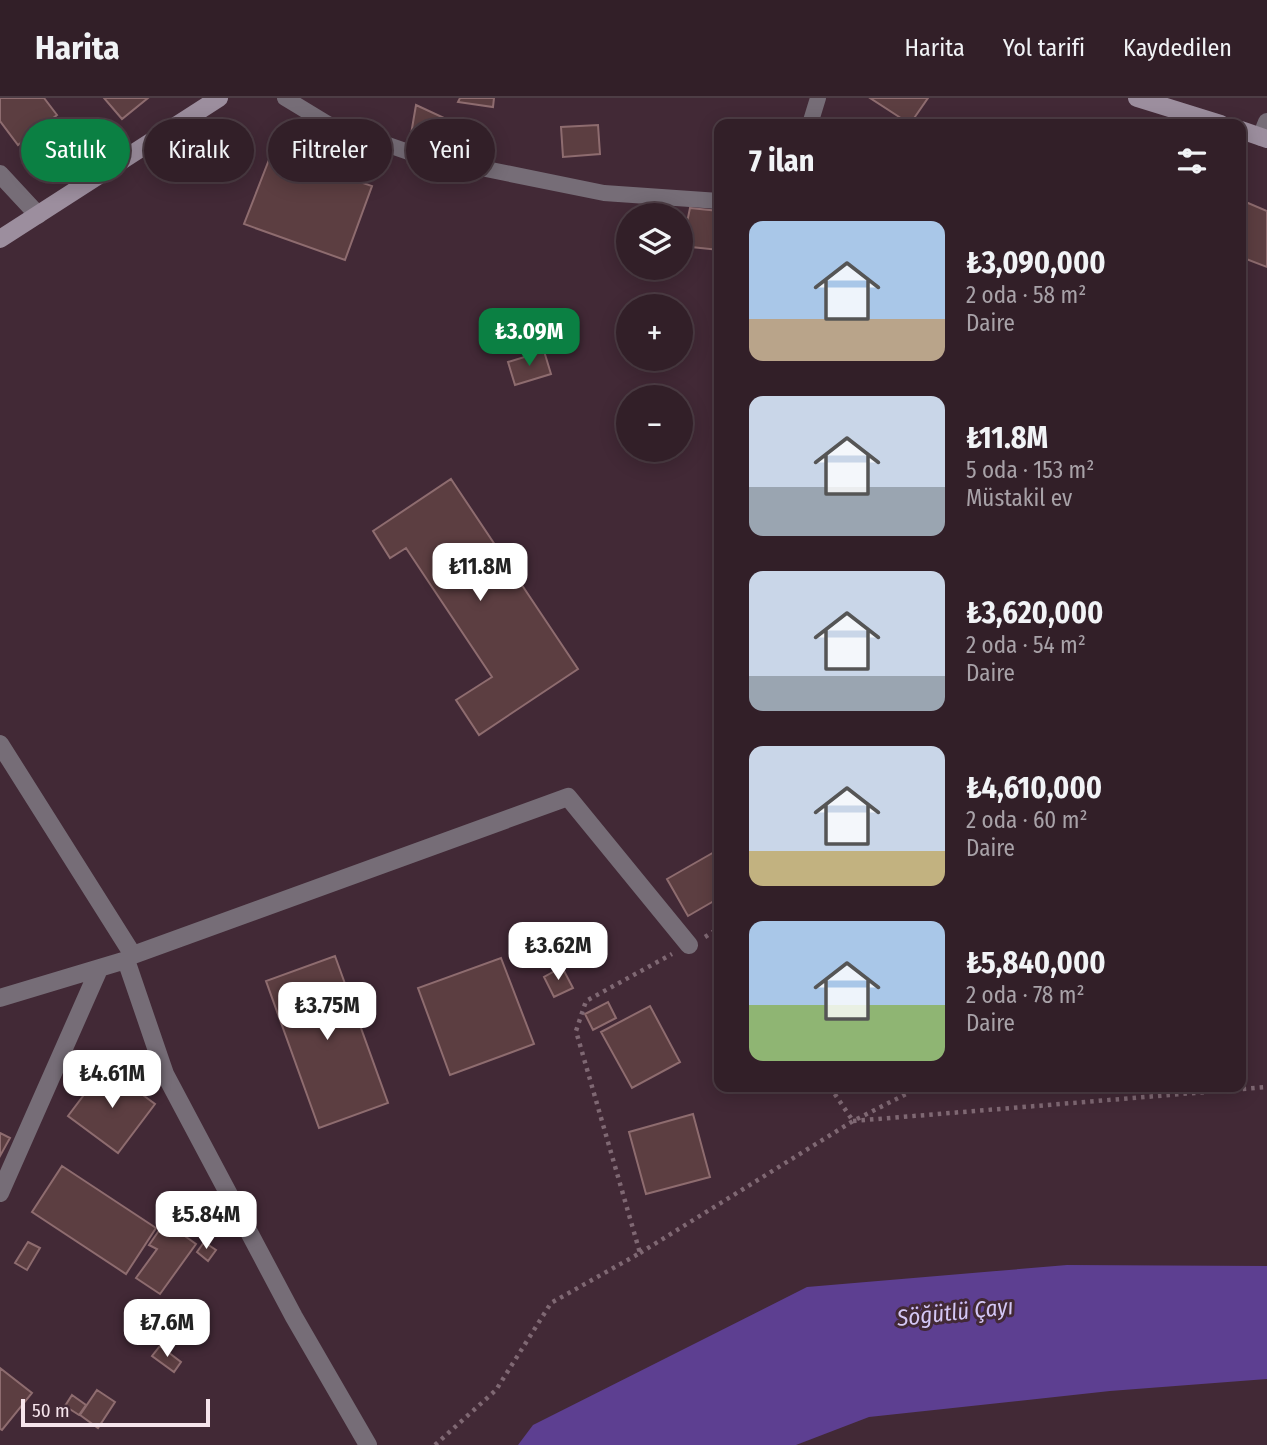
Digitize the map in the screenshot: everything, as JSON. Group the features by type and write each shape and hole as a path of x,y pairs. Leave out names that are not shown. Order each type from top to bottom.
{"street":[{"path":"0,239 219,98"},
{"path":"1137,98 1205,119"},
{"path":"1246,130 1265,132"},
{"path":"0,174 38,215"},
{"path":"0,744 130,958 165,1074 294,1317 368,1445"},
{"path":"0,998 99,969 568,797 689,945"},
{"path":"0,1193 99,969"}],"lane":[{"path":"285,98 328,124 417,155 604,193 714,201"},
{"path":"812,119 818,98"}],"path":[{"path":"640,1253 576,1031 586,1001 714,932"},
{"path":"1246,1089 1267,1087"},
{"path":"833,1092 853,1121"},
{"path":"435,1445 495,1390 551,1303 640,1253 853,1121 910,1092"},
{"path":"853,1121 1206,1092"}],"water":[{"name":"Söğütlü Çayı","path":"1067,1265 1267,1266 1267,1379 1110,1391 869,1417 796,1445 518,1445 533,1425 807,1287"}],"building":[{"path":"0,98 44,98 57,115 52,119 21,119 21,143 18,145 0,121"},
{"path":"104,98 148,98 122,119"},
{"path":"460,98 494,98 493,107 458,102"},
{"path":"870,98 928,98 913,119 902,119"},
{"path":"416,105 446,119 414,119"},
{"path":"598,125 600,154 563,157 561,127"},
{"path":"268,162 268,182 360,182 372,186 345,260 244,224"},
{"path":"1246,202 1267,211 1267,267 1246,259"},
{"path":"693,208 714,210 714,249 693,247"},
{"path":"544,351 551,374 515,385 508,362"},
{"path":"451,479 578,669 479,735 456,700 492,677 406,548 390,558 373,531"},
{"path":"714,852 714,901 688,916 667,879"},
{"path":"335,956 388,1103 319,1128 266,981"},
{"path":"501,958 534,1044 450,1075 418,988"},
{"path":"562,967 573,988 554,997 544,977"},
{"path":"608,1002 616,1018 593,1030 585,1014"},
{"path":"650,1006 680,1062 632,1088 601,1032"},
{"path":"105,1067 155,1104 118,1153 68,1116"},
{"path":"693,1114 710,1177 646,1194 629,1132"},
{"path":"0,1133 10,1138 0,1156"},
{"path":"62,1166 156,1228 126,1274 32,1212"},
{"path":"165,1222 196,1244 160,1294 136,1278 157,1249 149,1245"},
{"path":"28,1242 40,1248 27,1270 15,1263"},
{"path":"204,1242 216,1250 208,1261 197,1252"},
{"path":"160,1346 181,1362 174,1372 152,1356"},
{"path":"0,1368 32,1393 2,1430 0,1429"},
{"path":"97,1390 115,1402 98,1428 80,1415"},
{"path":"72,1395 86,1405 79,1415 65,1406"}]}
